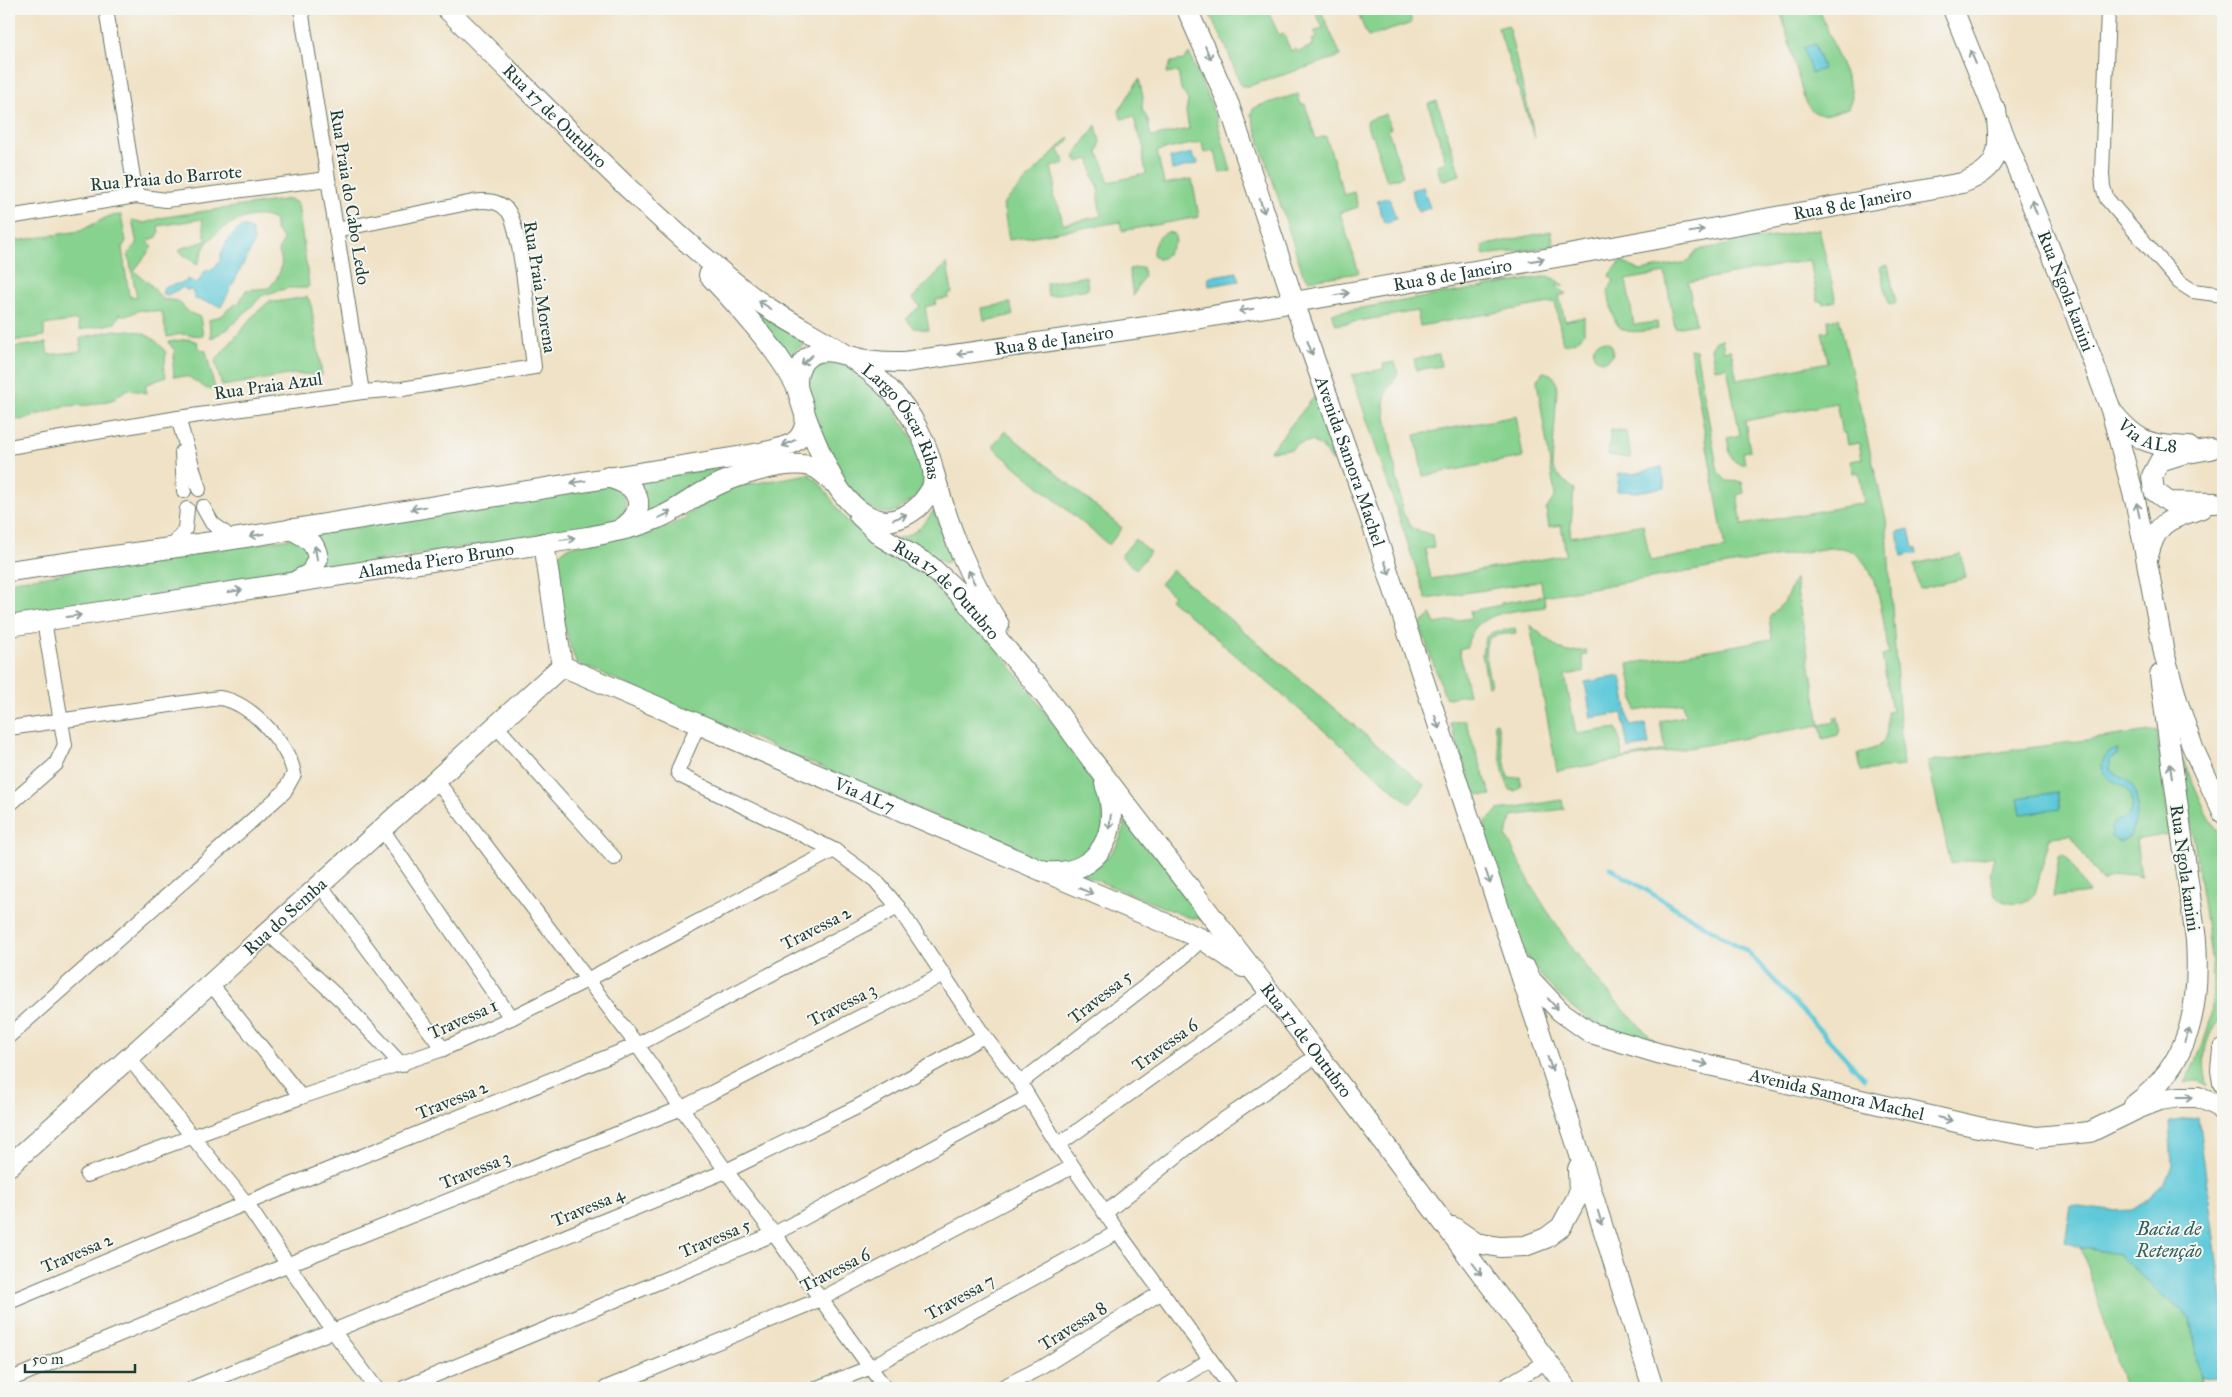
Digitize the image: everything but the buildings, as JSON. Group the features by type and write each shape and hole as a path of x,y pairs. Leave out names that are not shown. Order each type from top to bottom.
{"street":[{"path":"106,9 136,196"},
{"name":"Rua Praia do Cabo Ledo","path":"302,9 327,179 362,392"},
{"name":"Rua 17 de Outubro","path":"447,9 664,222 757,300 852,357"},
{"name":"Avenida Samora Machel","path":"1187,9 1229,105 1294,302 1365,502 1576,1142 1653,1388"},
{"name":"Rua Ngola kanini","path":"1953,9 1996,110 2111,410 2148,558 2156,645 2172,775 2196,940 2198,972 2195,1004 2188,1032 2178,1058 2164,1078 2143,1098 2110,1122"},
{"path":"2108,9 2102,174 2106,200 2179,282 2193,291 2223,295"},
{"name":"Rua 8 de Janeiro","path":"852,357 871,361 905,362 1160,325 1962,183 1976,178 1992,165 1998,143 1996,110"},
{"name":"Rua Praia do Barrote","path":"9,217 136,196 166,200 327,179"},
{"name":"Rua Praia Morena","path":"336,230 473,202 487,200 498,203 508,210 517,235 534,367"},
{"name":"Rua 17 de Outubro","path":"664,222 780,358 802,402"},
{"name":"Largo Óscar Ribas","path":"829,350 852,357 900,401 917,428 930,457 933,471 933,486 926,498 916,509 903,517 889,521 876,520 861,512 842,494 823,459 797,384 801,365 808,356 829,350"},
{"name":"Rua Praia Azul","path":"9,446 178,418 362,392 402,389 534,367"},
{"path":"10,572 233,539 712,461 781,447 796,440 803,430 805,418 802,402"},
{"name":"Via AL8","path":"2111,410 2129,432 2147,442 2164,446 2217,449"},
{"path":"178,418 181,434 199,489"},
{"path":"181,434 184,491"},
{"path":"2217,449 2182,454 2160,462 2152,476 2154,491 2169,502 2219,501"},
{"name":"Rua 17 de Outubro","path":"930,457 942,503 966,566 998,624 1043,693 1567,1388"},
{"name":"Alameda Piero Bruno","path":"9,626 619,530 671,513 722,482 785,466 808,465 816,468 823,472 842,494"},
{"path":"608,477 625,483 632,489 636,498 638,509 636,517 619,530"},
{"name":"Rua 17 de Outubro","path":"842,494 856,512 882,537 930,566 954,588 1043,693"},
{"path":"2148,558 2152,538 2164,523 2219,501"},
{"path":"203,507 212,523 233,539"},
{"path":"172,548 185,529 187,510"},
{"path":"291,529 309,538 314,544 318,558 311,573 298,580"},
{"path":"544,543 562,666"},
{"name":"Rua Ngola kanini","path":"2151,582 2164,653 2177,700 2193,748 2223,813"},
{"path":"9,618 36,622 62,721 65,745 62,756 56,764 9,805"},
{"name":"Via AL7","path":"562,666 698,726 1202,939 1239,964 1270,993"},
{"name":"Rua do Semba","path":"9,1166 562,666"},
{"path":"9,728 228,698 247,708 268,730 290,756 294,774 284,792 9,1036"},
{"path":"496,726 614,858"},
{"path":"698,726 679,768 678,772 681,776 834,850 875,880 898,907 984,1036 1020,1084 1072,1167 1231,1388"},
{"path":"1041,872 1062,872 1085,865 1097,856 1106,842 1112,824 1110,796 1092,760"},
{"path":"436,780 637,1045 726,1171 885,1388"},
{"path":"382,829 511,1018"},
{"name":"Travessa 1","path":"87,1175 300,1097 442,1050 587,980 834,850"},
{"path":"320,885 442,1050"},
{"name":"Travessa 2","path":"9,1302 246,1203 637,1045 898,907"},
{"name":"Avenida Samora Machel","path":"1501,918 1531,980 1560,1011 1592,1033 1661,1054 1978,1127 2037,1137 2090,1132 2160,1100 2179,1096 2198,1097 2216,1105 2223,1112"},
{"path":"268,932 341,1000 402,1064"},
{"name":"Travessa 5","path":"1020,1084 1182,958 1202,939"},
{"name":"Travessa 3","path":"9,1380 289,1264 682,1108 944,974"},
{"path":"211,984 300,1097"},
{"name":"Travessa 6","path":"1058,1145 1270,993"},
{"name":"Travessa 4","path":"193,1388 726,1171 855,1108 984,1036"},
{"path":"2223,1049 2221,1070 2223,1083"},
{"path":"1105,1213 1213,1127 1318,1056"},
{"path":"129,1058 246,1203 333,1331 376,1388"},
{"name":"Travessa 5","path":"404,1388 774,1234 1028,1097"},
{"path":"1437,1216 1476,1243 1500,1247 1525,1246 1546,1238 1561,1227 1579,1194 1576,1142"},
{"name":"Travessa 6","path":"606,1388 821,1299 1072,1167"},
{"name":"Travessa 7","path":"817,1388 869,1368 1118,1232"},
{"name":"Travessa 8","path":"1001,1388 1042,1367 1162,1292"},
{"path":"1163,1388 1210,1360"},
{"path":"1502,1388 1546,1361"}],"green space":[{"path":"1207,9 1267,9 1279,35 1283,33 1291,51 1296,49 1298,52 1314,45 1312,40 1317,37 1314,32 1323,28 1314,9 1321,11 1341,56 1249,86 1241,86 1225,44"},
{"path":"1356,9 1372,9 1373,12 1378,10 1380,15 1394,9 1408,9 1412,23 1368,37"},
{"path":"1780,9 1819,9 1851,89 1852,97 1848,108 1824,115 1815,112 1805,102"},
{"path":"1508,25 1535,138 1498,28"},
{"path":"1189,53 1216,117 1231,171 1220,173 1215,151 1204,153 1202,142 1157,151 1164,184 1192,179 1199,217 1122,231 1120,222 1009,240 1003,204 1069,137 1070,139 1059,150 1065,163 1051,167 1055,184 1053,196 1059,207 1063,224 1101,216 1098,199 1099,187 1093,177 1090,159 1077,162 1075,155 1096,125 1100,142 1098,154 1104,165 1108,182 1146,174 1143,157 1144,145 1138,134 1134,117 1121,119 1119,111 1139,79 1143,97 1142,109 1148,120 1151,137 1189,129 1186,112 1188,100 1181,89 1178,72 1166,74 1171,62 1184,60"},
{"path":"1298,94 1301,105 1305,104 1316,139 1326,136 1344,195 1354,192 1358,207 1340,213 1359,273 1309,280 1303,274 1251,114 1253,109 1258,106"},
{"path":"1437,101 1460,175 1441,181 1437,165 1446,162 1428,104"},
{"path":"1386,114 1391,129 1388,130 1403,176 1387,181 1373,135 1370,135 1366,121"},
{"path":"290,199 298,204 309,286 307,288 288,288 263,295 228,329 211,338 209,320 223,315 236,304 238,305 246,290 269,288 276,279 281,266 278,250 283,238 275,229 275,221 267,217 257,216 246,218 224,227 208,242 197,265 179,251 182,248 206,241 202,219 158,226 159,232 157,237 148,241 152,247 134,271 151,285 162,299 178,301 190,313 200,317 203,336 181,334 167,337 162,312 140,310 126,316 120,314 115,323 80,330 77,320 44,325 44,336 13,341 11,325 9,323 9,242 80,231 109,216 121,215 126,241 122,248 129,296 137,297 128,253 137,244 132,220 144,223 165,217"},
{"path":"1819,229 1836,301 1823,304 1822,301 1818,302 1810,260 1688,282 1696,324 1675,328 1665,273 1626,280 1634,325 1657,322 1658,329 1626,331 1620,328 1616,322 1608,291 1614,280 1609,276 1621,261 1640,271 1687,262 1697,250"},
{"path":"1551,231 1554,246 1484,255 1482,246"},
{"path":"1168,232 1174,234 1176,241 1163,258 1157,259 1153,254 1155,243"},
{"path":"947,263 952,293 948,294 949,298 936,300 936,304 925,307 929,330 914,328 906,319 920,306 912,298"},
{"path":"1888,265 1896,303 1889,305 1880,267"},
{"path":"1143,267 1144,276 1133,296 1129,269"},
{"path":"1086,276 1088,289 1048,296 1046,283"},
{"path":"1549,276 1564,285 1556,286 1566,294 1559,296 1565,321 1584,317 1584,333 1580,338 1572,342 1563,344 1555,302 1420,326 1417,311 1336,325 1332,313"},
{"path":"307,297 311,304 322,375 294,374 222,386 215,361 256,313 271,300 275,302"},
{"path":"747,302 806,344 796,349 790,358"},
{"path":"1010,303 1013,315 984,321 982,308"},
{"path":"1839,318 1886,519 1903,766 1861,771 1858,753 1880,745 1886,736 1887,712 1892,711 1882,656 1889,654 1882,611 1873,579 1857,555 1841,548 1804,552 1544,596 1545,607 1497,615 1486,619 1478,625 1471,635 1467,647 1459,649 1469,694 1445,697 1420,625 1431,615 1435,624 1471,618 1470,611 1501,605 1501,603 1543,596 1541,581 1426,599 1352,375 1384,369 1383,364 1395,362 1398,374 1388,389 1384,405 1403,513 1413,529 1432,535 1434,547 1425,549 1431,579 1566,555 1561,525 1549,527 1546,510 1555,496 1537,381 1543,372 1550,374 1554,378 1557,390 1552,465 1557,475 1574,489 1570,537 1643,524 1650,561 1725,548 1690,349 1696,350 1718,472 1727,481 1742,482 1744,493 1737,495 1742,525 1864,503 1859,472 1853,473 1850,461 1862,459 1859,443 1847,445 1845,433 1842,433 1836,403 1745,421 1750,451 1743,452 1745,464 1740,464 1733,459 1727,438 1740,435 1727,367 1715,369 1711,349 1716,341 1722,339 1724,351 1731,350 1737,380 1828,362 1822,332 1829,331 1828,320"},
{"path":"115,330 135,331 149,336 156,341 166,353 164,370 166,377 145,385 147,393 127,389 114,399 107,401 89,405 65,406 21,420 9,418 9,351 14,347 46,343 48,355 81,351 80,338"},
{"path":"189,339 198,342 199,349 206,351 215,389 207,389 189,377 174,376 175,351 168,342"},
{"path":"1603,341 1610,344 1613,351 1610,358 1603,361 1596,358 1593,351 1596,344"},
{"path":"1439,354 1441,366 1416,370 1414,359"},
{"path":"823,358 845,365 873,386 902,422 913,442 921,461 923,479 918,495 895,511 880,512 862,503 848,489 836,467 808,396 806,382 806,373 809,368"},
{"path":"1318,392 1333,462 1322,447 1312,441 1296,444 1292,449 1270,451"},
{"path":"1516,416 1523,457 1423,476 1415,435"},
{"path":"1611,430 1626,432 1631,458 1608,455"},
{"path":"1005,431 1122,528 1109,545 992,447"},
{"path":"807,454 807,457 724,471 708,477 640,519 633,481"},
{"path":"809,474 822,486 846,520 853,526 916,562 948,592 1014,670 1094,781 1103,798 1103,832 1085,858 1055,867 577,663 565,626 556,580 556,557 568,547 665,528 683,519 698,506 735,487"},
{"path":"608,485 620,491 626,503 625,515 613,523 322,570 316,534"},
{"path":"934,510 950,558 949,562 945,563 895,539 902,538 918,529"},
{"path":"298,537 312,555 300,575 19,618 9,613 9,586 14,581"},
{"path":"1135,539 1150,552 1136,569 1121,556"},
{"path":"1961,554 1966,578 1919,589 1914,564"},
{"path":"1172,570 1425,786 1410,804 1170,599 1173,595 1160,584"},
{"path":"1795,579 1820,725 1557,771 1530,625 1558,648 1568,652 1586,650 1587,655 1582,656 1584,672 1565,675 1576,734 1617,728 1623,758 1665,750 1660,721 1685,716 1683,703 1636,711 1628,664 1772,639 1769,617 1784,602"},
{"path":"1515,628 1516,633 1494,636 1487,643 1486,661 1491,685 1488,686 1482,654 1485,638 1493,632"},
{"path":"1834,717 1838,717 1840,729 1838,735 1823,739 1820,725 1835,722"},
{"path":"1465,720 1491,795 1479,795 1473,789 1450,723"},
{"path":"1497,722 1508,778 1520,777 1521,786 1515,791 1510,790 1504,776 1494,723"},
{"path":"2157,730 2169,834 2136,840 2141,877 2122,875 2102,882 2070,835 2050,837 2035,893 2031,898 2021,903 2005,902 1995,896 1990,873 1994,856 1951,864 1928,762"},
{"path":"2182,758 2206,812 2223,843 2223,1016 2211,1032 2205,1049 2204,1058 2208,1086 2197,1081 2185,1083 2209,1025 2213,982"},
{"path":"1562,800 1564,809 1513,816 1506,835 1553,921 1591,972 1658,1044 1617,1033 1597,1024 1562,998 1533,965 1521,946 1503,906 1483,828 1486,822 1498,810"},
{"path":"1127,814 1205,920 1187,917 1081,874 1113,851 1121,836"},
{"path":"2062,854 2068,859 2089,893 2053,897 2059,856"},
{"path":"2081,1247 2118,1254 2190,1319 2202,1388 2125,1388"}],"water":[{"path":"1815,44 1823,69 1811,73 1803,48"},
{"path":"1192,153 1193,158 1198,161 1197,164 1172,170 1170,158"},
{"path":"1423,187 1430,208 1418,212 1411,190"},
{"path":"1389,197 1396,219 1384,223 1377,201"},
{"path":"240,228 251,229 254,240 252,247 221,307 195,299 192,290 186,290 184,287 167,295 162,293 164,287 186,282 187,279 197,284 205,271 213,269 220,261 225,246 232,235"},
{"path":"1237,272 1239,281 1209,286 1208,277"},
{"path":"1662,467 1665,487 1637,492 1617,491 1619,473 1635,473"},
{"path":"1909,529 1913,548 1916,548 1917,553 1902,556 1897,532"},
{"path":"1621,676 1630,726 1645,724 1649,745 1628,749 1622,713 1591,718 1585,682"},
{"path":"2118,749 2118,755 2110,759 2110,770 2130,784 2137,798 2135,820 2130,836 2121,842 2111,837 2111,827 2116,822 2126,818 2132,808 2132,800 2127,789 2109,778 2102,766 2104,758 2110,752"},
{"path":"2057,792 2060,809 2021,814 2018,798"},
{"name":"Bacia de Retenção","path":"2198,1117 2223,1306 2223,1378 2200,1379 2190,1319 2118,1254 2083,1248 2065,1242 2071,1206 2111,1211 2132,1210 2146,1201 2165,1183 2172,1165 2169,1122"}],"waterway":[{"path":"1610,868 1748,952 1864,1078"}]}
